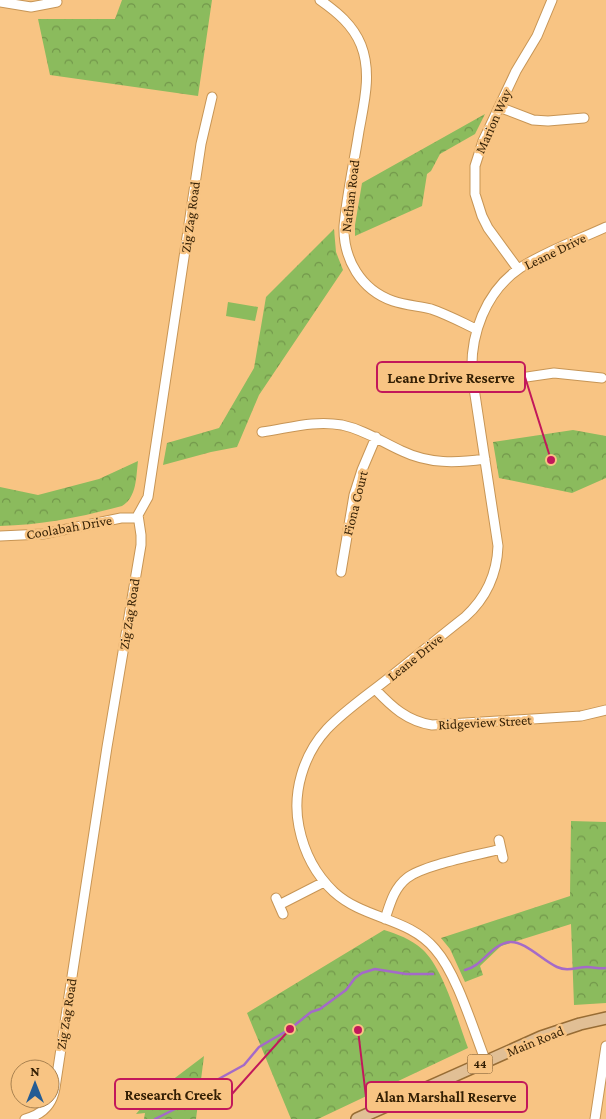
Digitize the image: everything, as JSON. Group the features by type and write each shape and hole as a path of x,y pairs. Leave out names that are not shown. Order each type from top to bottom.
{"main road":[{"name":"Main Road","path":"357,1119 562,1029 606,1019"}],"street":[{"name":"Nathan Road","path":"320,0 339,15 351,28 360,43 366,66 364,101 344,226 345,244 352,265 367,285 385,297 438,312 476,329"},
{"name":"Marion Way","path":"518,269 485,223 477,202 474,187 475,166 478,153 499,107 520,64 537,36 552,0"},
{"path":"0,2 31,7 57,4"},
{"name":"Zig Zag Road","path":"24,1119 36,1116 44,1110 50,1102 55,1088 108,739 140,545 141,535 138,518 148,497 200,144 212,97"},
{"path":"499,107 533,120 584,118"},
{"name":"Leane Drive","path":"486,1062 453,977 440,954 429,942 414,931 353,906 324,882 310,861 300,835 297,806 301,778 309,754 326,729 482,600 490,585 498,546 473,385 472,354 476,329 493,295 518,269 606,227"},
{"path":"473,385 554,373 602,378"},
{"path":"262,432 298,424 325,423 350,427 376,437 412,455 431,460 457,462 485,459"},
{"name":"Fiona Court","path":"341,572 356,486 376,437"},
{"name":"Coolabah Drive","path":"0,536 49,533 121,518 138,518"},
{"name":"Ridgeview Street","path":"375,689 392,707 403,715 418,722 432,725 581,716 606,710"},
{"path":"385,919 397,889 413,874 431,867 501,849"},
{"path":"279,906 324,882"},
{"path":"595,1119 606,1046"}],"green space":[{"path":"122,0 212,0 198,96 50,75 38,19 115,19"},
{"path":"485,114 475,134 440,154 431,171 427,174 422,206 355,236 362,183"},
{"path":"334,229 336,252 343,270 259,395 237,447 163,465 167,443 219,428 254,368 266,297"},
{"path":"228,302 258,307 255,321 226,316"},
{"path":"573,430 606,436 606,478 572,493 499,478 493,442"},
{"path":"138,461 133,492 131,497 122,506 61,520 0,526 0,487 38,495 99,479"},
{"path":"571,821 606,822 606,1003 574,1005 571,924 501,946 480,966 483,975 465,982 450,949 441,938 570,896"},
{"path":"384,930 413,942 430,958 449,995 468,1048 318,1119 291,1119 247,1013"},
{"path":"204,1056 196,1119 144,1119 145,1113 136,1114 151,1096"}],"waterway":[{"path":"465,970 477,964 497,947 510,942 522,945 561,968 606,968"},
{"path":"155,1119 183,1105 204,1087 244,1065 259,1047 290,1029 311,1012 320,1009 346,990 355,978 362,973 375,969 406,974 433,974"}],"place":[{"name":"Leane Drive Reserve","path":"551,460"},
{"name":"Research Creek","path":"290,1029"},
{"name":"Alan Marshall Reserve","path":"358,1030"}]}
